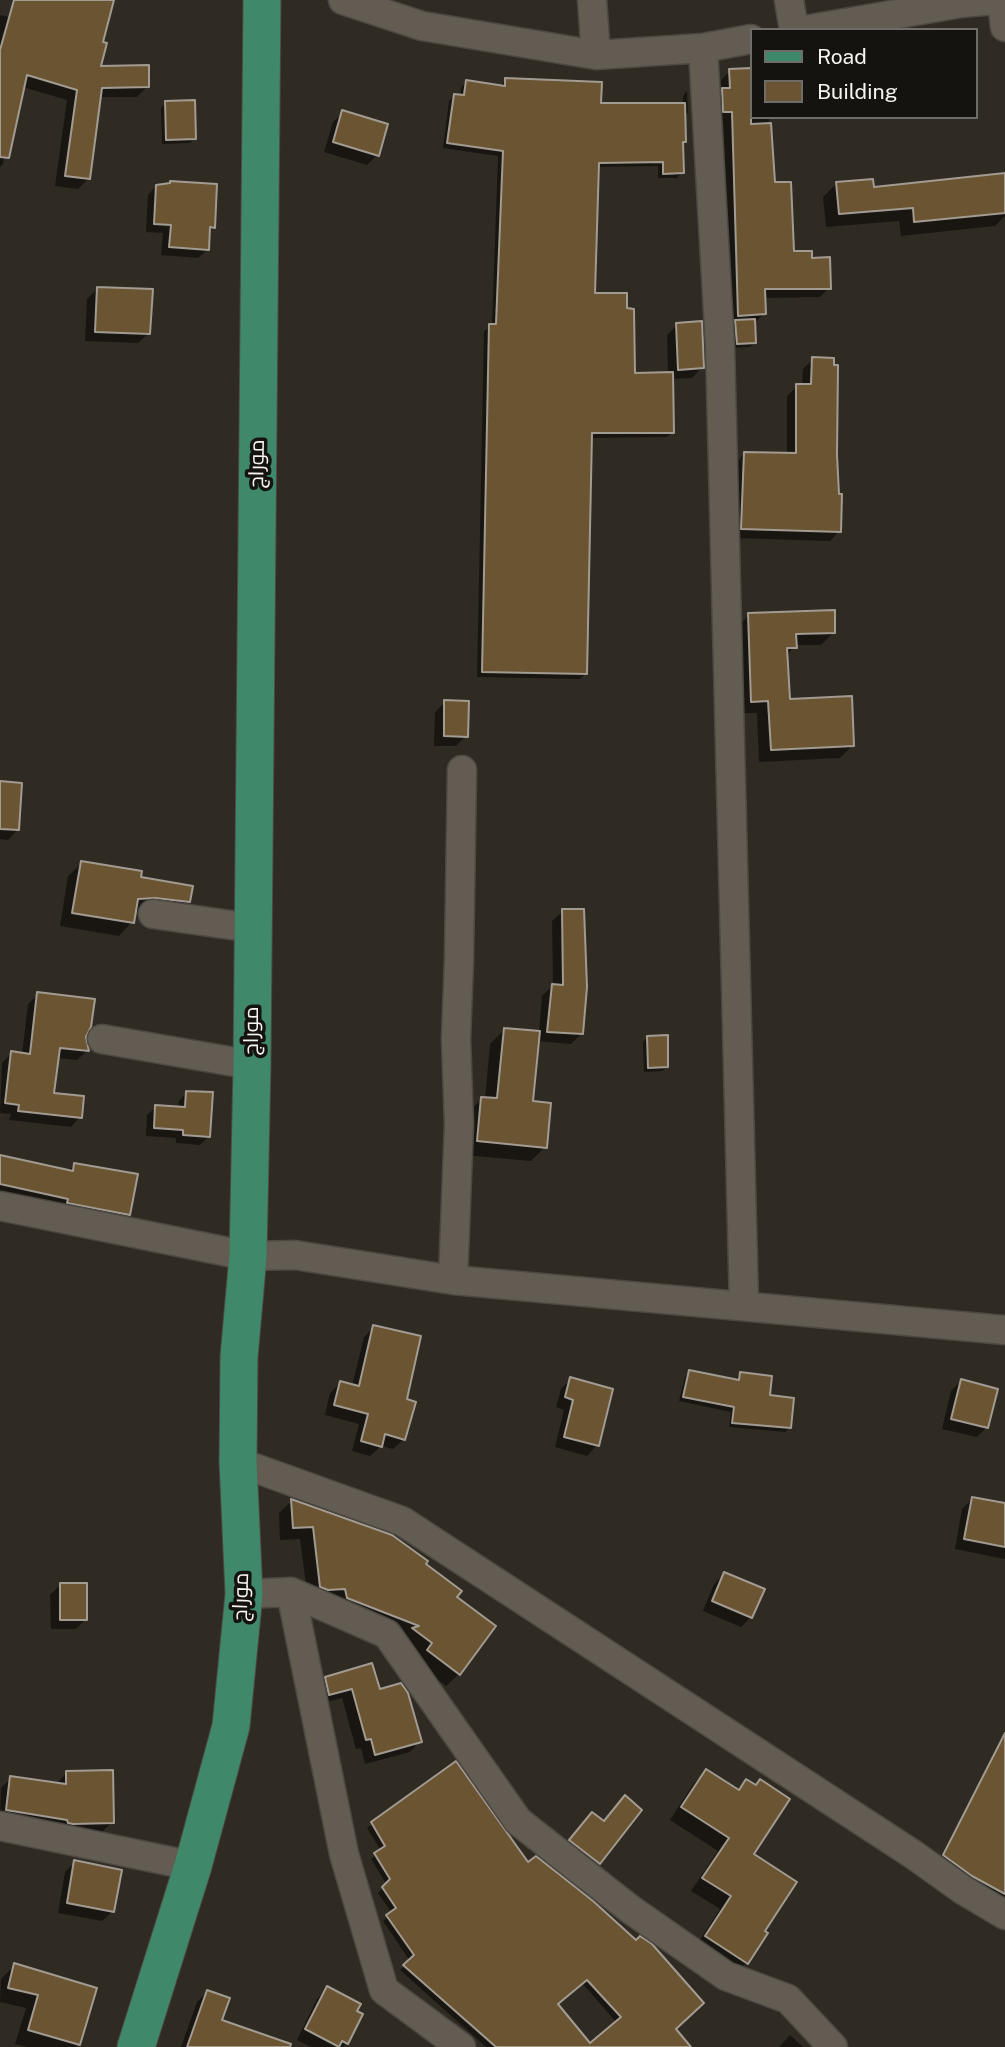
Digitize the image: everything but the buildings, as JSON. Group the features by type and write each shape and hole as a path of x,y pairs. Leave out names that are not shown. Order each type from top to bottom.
{"main road":[{"name":"موراج","path":"136,2047 193,1866 231,1726 244,1594 238,1462 239,1357 248,1256 252,1065 262,0"}],"street":[{"path":"343,0 422,26 596,55 704,48 750,40"},
{"path":"592,0 596,55"},
{"path":"789,0 794,28"},
{"path":"816,28 961,2 995,0"},
{"path":"1002,0 1005,27"},
{"path":"704,48 720,346 744,1305"},
{"path":"453,1280 459,1124 456,1039 462,770"},
{"path":"153,914 252,928"},
{"path":"102,1039 252,1065"},
{"path":"0,1206 248,1256 295,1255 453,1280 1005,1329"},
{"path":"238,1462 402,1521 1005,1915"},
{"path":"244,1594 291,1591 387,1634 518,1821 630,1909 726,1976 788,1999 833,2047"},
{"path":"291,1591 344,1854 384,1990 461,2047"},
{"path":"0,1826 193,1866"}]}
